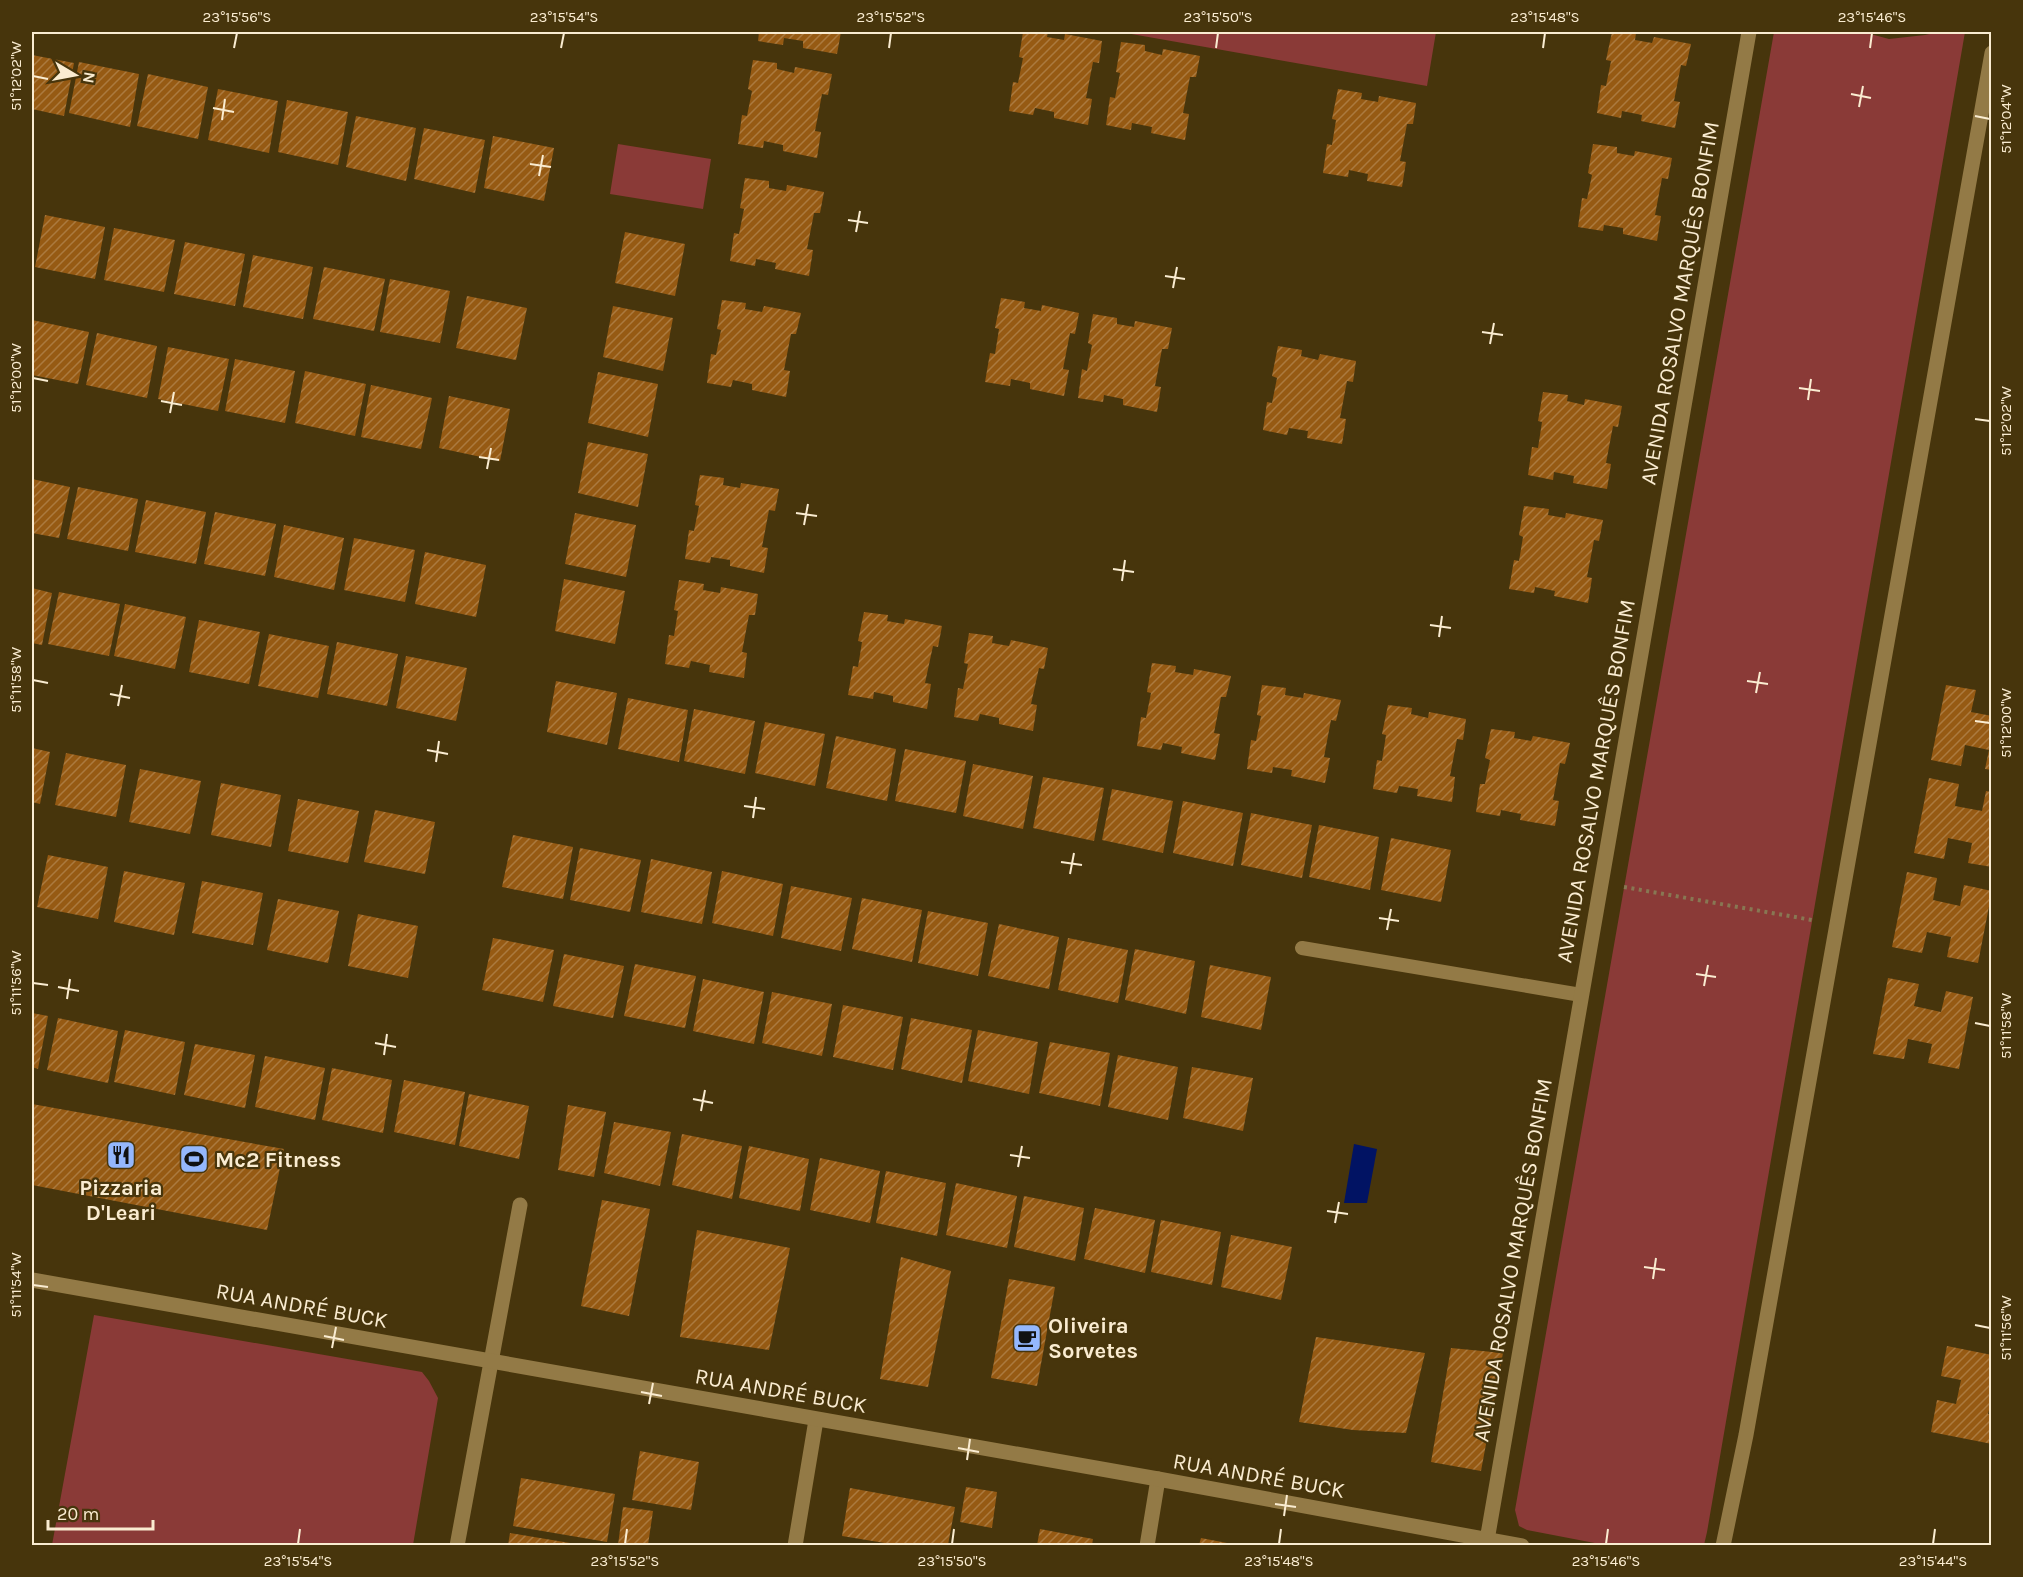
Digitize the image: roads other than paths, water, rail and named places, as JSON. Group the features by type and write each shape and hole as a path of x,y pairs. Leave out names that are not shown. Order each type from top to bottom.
{"street":[{"name":"AVENIDA ROSALVO MARQUÊS BONFIM","path":"1486,1542 1749,32"},
{"path":"1724,1545 1746,1435 1992,53"},
{"path":"457,1545 520,1205"},
{"name":"RUA ANDRÉ BUCK","path":"32,1280 1158,1479 1486,1542 1522,1545"},
{"path":"795,1545 816,1420"},
{"path":"1147,1545 1158,1479"}],"lane":[{"path":"1302,948 1581,995"}],"place":[{"name":"Pizzaria D'Leari","path":"121,1155"},
{"name":"Mc2 Fitness","path":"194,1159"},
{"name":"Oliveira Sorvetes","path":"1027,1338"}]}
